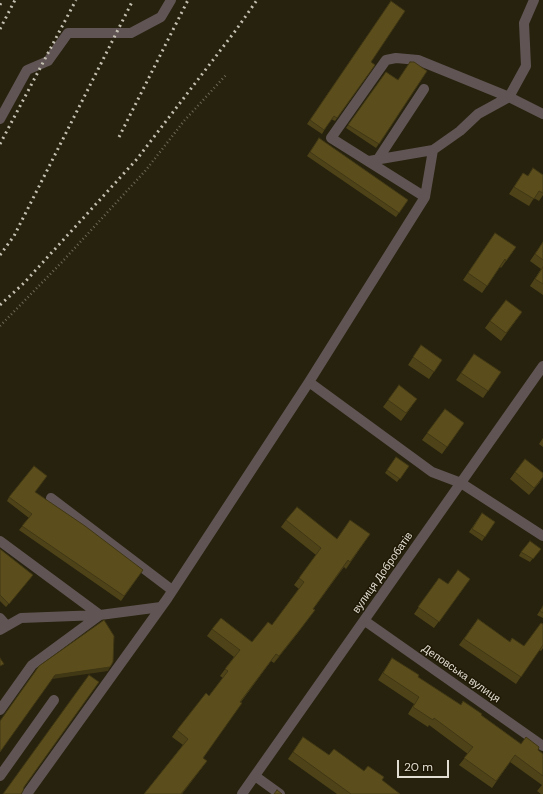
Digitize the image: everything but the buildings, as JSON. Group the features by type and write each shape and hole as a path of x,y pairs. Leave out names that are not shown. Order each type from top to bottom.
{"street":[{"path":"0,119 27,70 48,61 68,33 131,32 161,17 171,0"},
{"path":"373,160 433,150 460,131 478,114 509,97 526,66 524,23 534,0"},
{"path":"425,197 373,160 331,138 386,60 396,58 418,60 509,97 543,114"},
{"path":"373,160 424,89"},
{"path":"27,794 172,590 309,382 425,197 433,150"},
{"name":"вулиця Добробатів","path":"242,794 543,366"},
{"path":"309,382 432,472 461,483 543,536"},
{"path":"51,498 172,590"},
{"path":"0,541 100,615"},
{"path":"0,618 4,628 21,618 100,615 161,606"},
{"path":"0,710 32,665 100,615"},
{"name":"Деповська вулиця","path":"364,621 543,746"},
{"path":"0,776 54,700"},
{"path":"255,776 280,794"}],"path":[{"path":"0,326 62,262 146,170 184,122 226,75"}],"railway":[{"path":"0,5 2,0"},
{"path":"0,29 15,0"},
{"path":"0,144 76,0"},
{"path":"0,255 14,236 133,0"},
{"path":"119,137 188,0"},
{"path":"0,305 24,283 137,159 236,30 257,0"}]}
